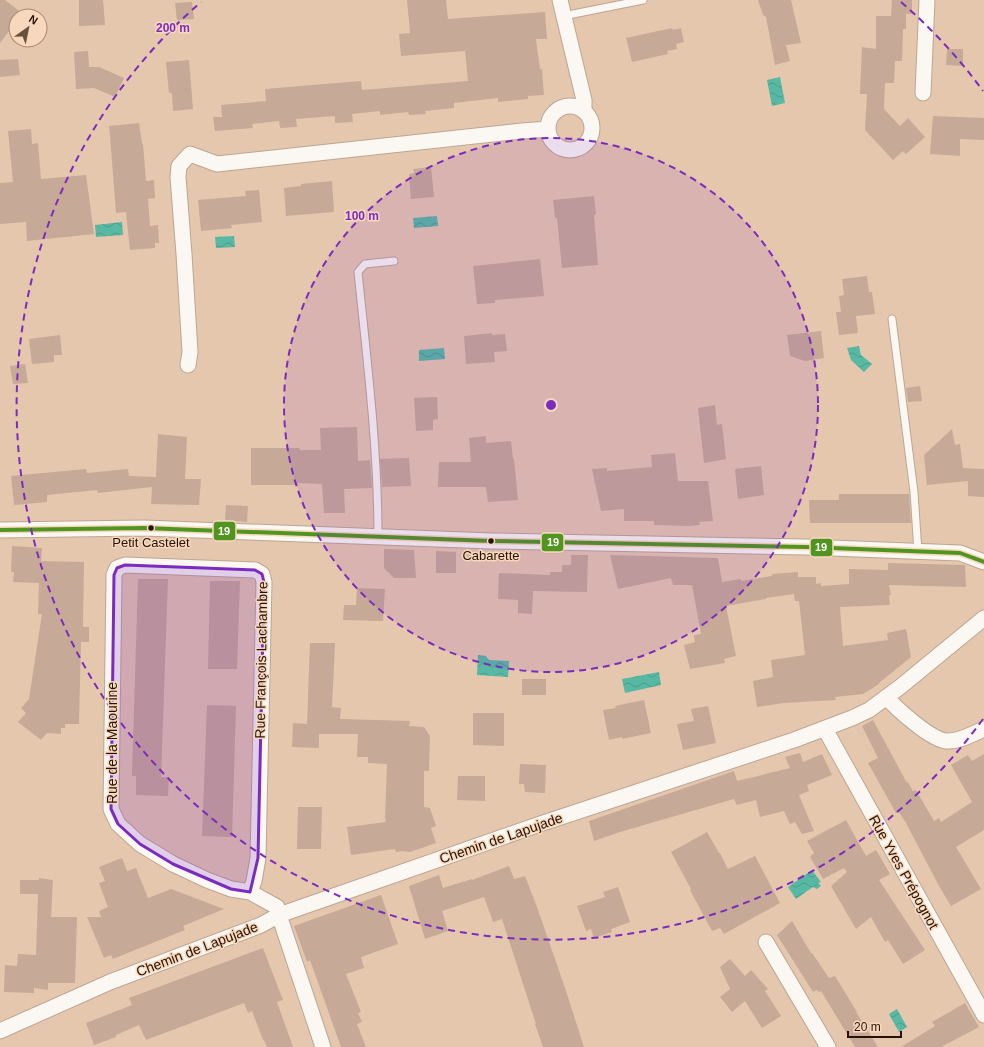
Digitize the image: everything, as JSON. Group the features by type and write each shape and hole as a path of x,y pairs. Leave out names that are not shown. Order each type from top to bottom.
{"street":[{"path":"560,0 584,100 584,111"},
{"path":"923,93 927,0"},
{"path":"570,106 577,107 584,111 591,123 592,130 590,137 581,147 574,150 566,150 554,143 548,129 549,122 557,110 570,106"},
{"path":"188,365 190,352 178,177 179,166 190,154 217,164 548,129"},
{"path":"0,530 144,528 499,541 806,547 960,553 984,562"},
{"name":"Rue François Lachambre","path":"117,568 125,565 255,570 262,574 264,582 258,858 254,881 250,892"},
{"name":"Rue de la Maourine","path":"117,568 114,575 111,809 118,824 140,844 172,864 231,889 250,892 277,907 279,915"},
{"name":"Chemin de Lapujade","path":"0,1031 110,982 261,925 279,915 540,824 825,729 852,718 869,710 900,687 984,618"},
{"path":"886,697 900,711 931,736 945,741 958,740 984,729"},
{"name":"Rue Yves Prépognot","path":"825,729 984,1015"},
{"path":"279,915 323,1047"},
{"path":"766,942 828,1047"}],"lane":[{"path":"564,16 643,0"},
{"path":"378,537 378,510 373,425 358,272 364,264 394,261"},
{"path":"892,319 914,492 918,552"}],"highlighted area":[{"path":"125,565 255,570 262,574 264,582 258,858 250,892 231,889 173,864 140,844 118,824 111,809 114,575 117,568"}],"water":[{"path":"780,77 785,103 772,106 767,80"},
{"path":"437,216 438,226 414,228 413,218"},
{"path":"122,222 123,235 96,237 95,225"},
{"path":"234,236 235,247 216,248 215,237"},
{"path":"859,346 861,355 872,364 864,372 851,360 847,348"},
{"path":"444,348 445,359 419,361 419,350"},
{"path":"478,655 486,656 489,660 509,661 508,677 477,675"},
{"path":"659,672 661,685 625,693 622,679"},
{"path":"812,870 821,882 818,883 821,886 817,889 813,887 796,899 788,887"},
{"path":"897,1009 907,1027 899,1032 889,1014"}],"building":[{"path":"0,0 5,0 15,8 8,8 8,32 0,43"},
{"path":"79,0 103,0 105,25 79,26"},
{"path":"407,0 446,0 448,19 545,12 547,39 536,39 540,69 542,69 544,95 528,96 528,99 498,102 498,98 454,103 454,108 425,111 426,114 409,115 408,112 380,115 380,111 352,114 353,122 335,123 335,116 296,119 297,127 280,128 279,121 252,124 253,128 215,131 213,117 222,117 221,105 266,101 265,89 361,81 362,90 468,81 465,51 401,56 399,34 410,33"},
{"path":"758,0 791,0 801,43 786,45 790,61 775,65 766,17 763,15"},
{"path":"892,0 912,0 912,14 906,14 906,29 903,29 902,61 895,61 894,83 885,83 884,109 900,126 908,118 925,137 906,154 903,151 893,160 865,130 867,94 860,94 862,47 876,49 876,16 891,16"},
{"path":"192,2 194,19 177,20 175,3"},
{"path":"672,28 673,30 681,28 684,42 676,44 677,49 667,51 668,54 632,62 626,38"},
{"path":"947,49 963,49 963,66 946,65"},
{"path":"88,51 89,67 99,67 124,78 115,97 94,88 76,89 74,52"},
{"path":"18,59 20,75 0,77 0,60"},
{"path":"189,60 193,109 173,111 172,93 169,93 166,62"},
{"path":"933,116 984,118 984,140 960,139 960,156 930,154"},
{"path":"139,123 143,144 146,181 154,180 155,198 148,199 150,226 158,225 159,243 155,243 155,248 130,250 126,212 116,213 109,126"},
{"path":"31,129 32,144 38,143 41,179 86,175 94,234 27,241 26,222 0,224 0,183 13,182 8,131"},
{"path":"431,167 434,197 411,199 409,174 414,173 413,169"},
{"path":"332,181 334,212 286,216 284,188 301,186 301,184"},
{"path":"259,190 262,222 231,225 232,228 201,231 198,200 246,196 245,191"},
{"path":"594,196 598,265 562,268 557,218 555,218 553,200"},
{"path":"540,259 544,296 495,300 495,303 477,304 473,266"},
{"path":"867,276 869,292 872,292 875,314 856,316 858,333 839,335 836,312 841,312 839,296 844,295 842,279"},
{"path":"821,331 824,358 805,361 790,356 787,335"},
{"path":"492,333 492,335 505,334 507,351 494,352 495,362 466,364 464,336"},
{"path":"60,335 62,355 54,355 54,362 32,364 29,339"},
{"path":"25,364 28,383 13,384 10,366"},
{"path":"920,386 922,401 908,402 906,388"},
{"path":"437,397 438,419 433,420 433,430 416,431 414,398"},
{"path":"715,405 717,425 722,424 726,459 704,463 698,408"},
{"path":"357,427 358,461 370,460 372,488 344,489 345,513 324,513 322,484 298,483 298,485 251,485 251,448 299,448 300,450 321,450 320,428"},
{"path":"952,429 955,445 960,444 963,468 984,469 984,497 968,496 968,481 927,485 924,455"},
{"path":"158,434 187,437 185,479 201,479 199,505 151,504 152,487 98,493 97,490 47,495 47,502 14,505 11,476 86,469 87,473 128,469 129,476 156,477"},
{"path":"486,436 486,443 511,441 518,500 488,502 486,487 438,487 439,462 471,462 469,438"},
{"path":"675,453 678,481 708,481 713,521 699,522 700,525 689,526 654,525 654,521 624,521 624,509 601,511 592,469 607,468 607,471 652,467 651,455"},
{"path":"409,458 411,486 382,487 380,459"},
{"path":"761,466 764,495 738,499 735,469"},
{"path":"839,494 909,494 911,523 810,523 809,500 839,500"},
{"path":"226,505 248,506 247,522 225,520"},
{"path":"12,546 42,548 41,561 84,562 83,627 89,627 89,642 81,642 79,724 65,724 65,728 61,728 61,734 47,733 41,740 18,722 26,713 21,708 29,699 42,614 38,614 39,583 13,582 14,572 11,572"},
{"path":"384,549 414,550 416,578 394,578 384,568"},
{"path":"436,551 456,552 456,573 436,573"},
{"path":"571,555 588,555 587,592 533,591 532,614 518,613 518,600 498,599 499,573 550,575 550,572 562,572 562,565 571,565"},
{"path":"610,555 718,558 722,582 741,579 741,581 772,576 772,574 798,572 798,577 816,577 816,584 821,583 821,586 849,584 849,569 888,570 888,563 965,565 966,587 889,585 891,595 889,595 890,605 840,607 843,646 888,640 887,633 906,629 911,657 879,684 863,694 835,697 836,700 784,703 757,707 753,681 773,677 771,660 805,655 799,601 795,601 794,594 726,606 736,656 724,659 725,663 690,669 684,645 695,642 694,635 701,634 692,585 673,585 671,578 618,589"},
{"path":"138,579 168,579 161,777 169,777 168,796 136,795 136,776 132,776"},
{"path":"210,581 240,581 237,669 208,669"},
{"path":"357,588 385,589 383,621 343,620 344,605 356,605"},
{"path":"310,643 335,643 332,707 341,708 340,719 410,721 409,726 424,727 430,736 429,771 424,771 424,807 430,808 436,826 431,828 436,843 410,852 396,852 395,849 351,855 347,827 386,822 387,764 368,763 368,757 357,757 358,734 319,734 319,748 292,747 293,723 307,724"},
{"path":"522,679 546,679 546,695 522,695"},
{"path":"644,700 651,733 609,740 603,710"},
{"path":"207,705 236,706 232,837 202,836"},
{"path":"708,706 716,743 683,750 677,724 694,721 691,709"},
{"path":"473,713 504,713 504,746 473,745"},
{"path":"873,720 907,783 908,782 913,791 916,790 934,821 939,818 941,822 972,802 951,765 968,755 972,761 984,754 984,830 956,847 981,889 951,906 906,823 899,812 896,813 868,763 878,758 862,726"},
{"path":"800,753 803,762 822,754 832,775 807,785 809,791 799,795 814,831 802,834 795,822 790,824 784,811 760,817 756,800 737,805 734,799 594,841 589,821 734,771 737,781 790,768 785,757"},
{"path":"520,764 546,765 545,793 525,792 524,784 519,784"},
{"path":"458,776 485,776 485,801 457,800"},
{"path":"298,807 322,807 321,849 297,849"},
{"path":"846,820 866,856 876,850 890,874 879,880 925,950 903,964 888,940 885,942 871,917 856,929 831,886 847,872 844,868 823,879 810,857 814,853 807,841"},
{"path":"707,832 728,869 755,856 780,903 724,934 720,928 712,931 671,852"},
{"path":"122,858 127,871 136,868 148,898 171,889 224,909 183,926 185,930 113,959 111,955 104,958 87,917 101,917 99,911 108,907 99,883 105,881 99,867"},
{"path":"509,866 514,879 525,876 565,988 584,1047 543,1047 502,919 493,922 484,897 442,911 448,931 425,939 409,886 439,875 443,888 472,880"},
{"path":"39,878 53,880 51,917 77,917 75,983 48,983 48,990 34,988 34,993 4,992 5,965 17,966 18,954 36,955 38,894 20,894 20,880 39,880"},
{"path":"618,887 630,922 611,929 612,932 594,938 591,929 586,931 577,906 605,897 603,892"},
{"path":"381,895 398,944 361,957 364,968 346,974 361,1012 358,1013 362,1022 357,1024 366,1047 341,1047 310,960 307,962 294,926"},
{"path":"792,921 811,953 829,978 835,976 878,1047 855,1047 821,991 819,992 817,990 813,992 777,935"},
{"path":"263,948 283,1000 277,1002 293,1047 267,1047 252,1011 248,1013 244,1003 146,1040 139,1025 116,1035 116,1037 94,1045 86,1023 132,1005 129,998"},
{"path":"730,959 745,976 751,970 768,989 765,991 781,1016 762,1028 745,1001 732,1012 720,997 730,989 720,967"},
{"path":"965,1003 979,1027 941,1047 901,1047 935,1026 932,1022"}],"transit line":[{"name":"19","path":"0,530 144,528 491,541 806,547 960,553 984,562"}],"place":[{"name":"Petit Castelet","path":"151,528"},
{"name":"Cabarette","path":"491,541"}]}
